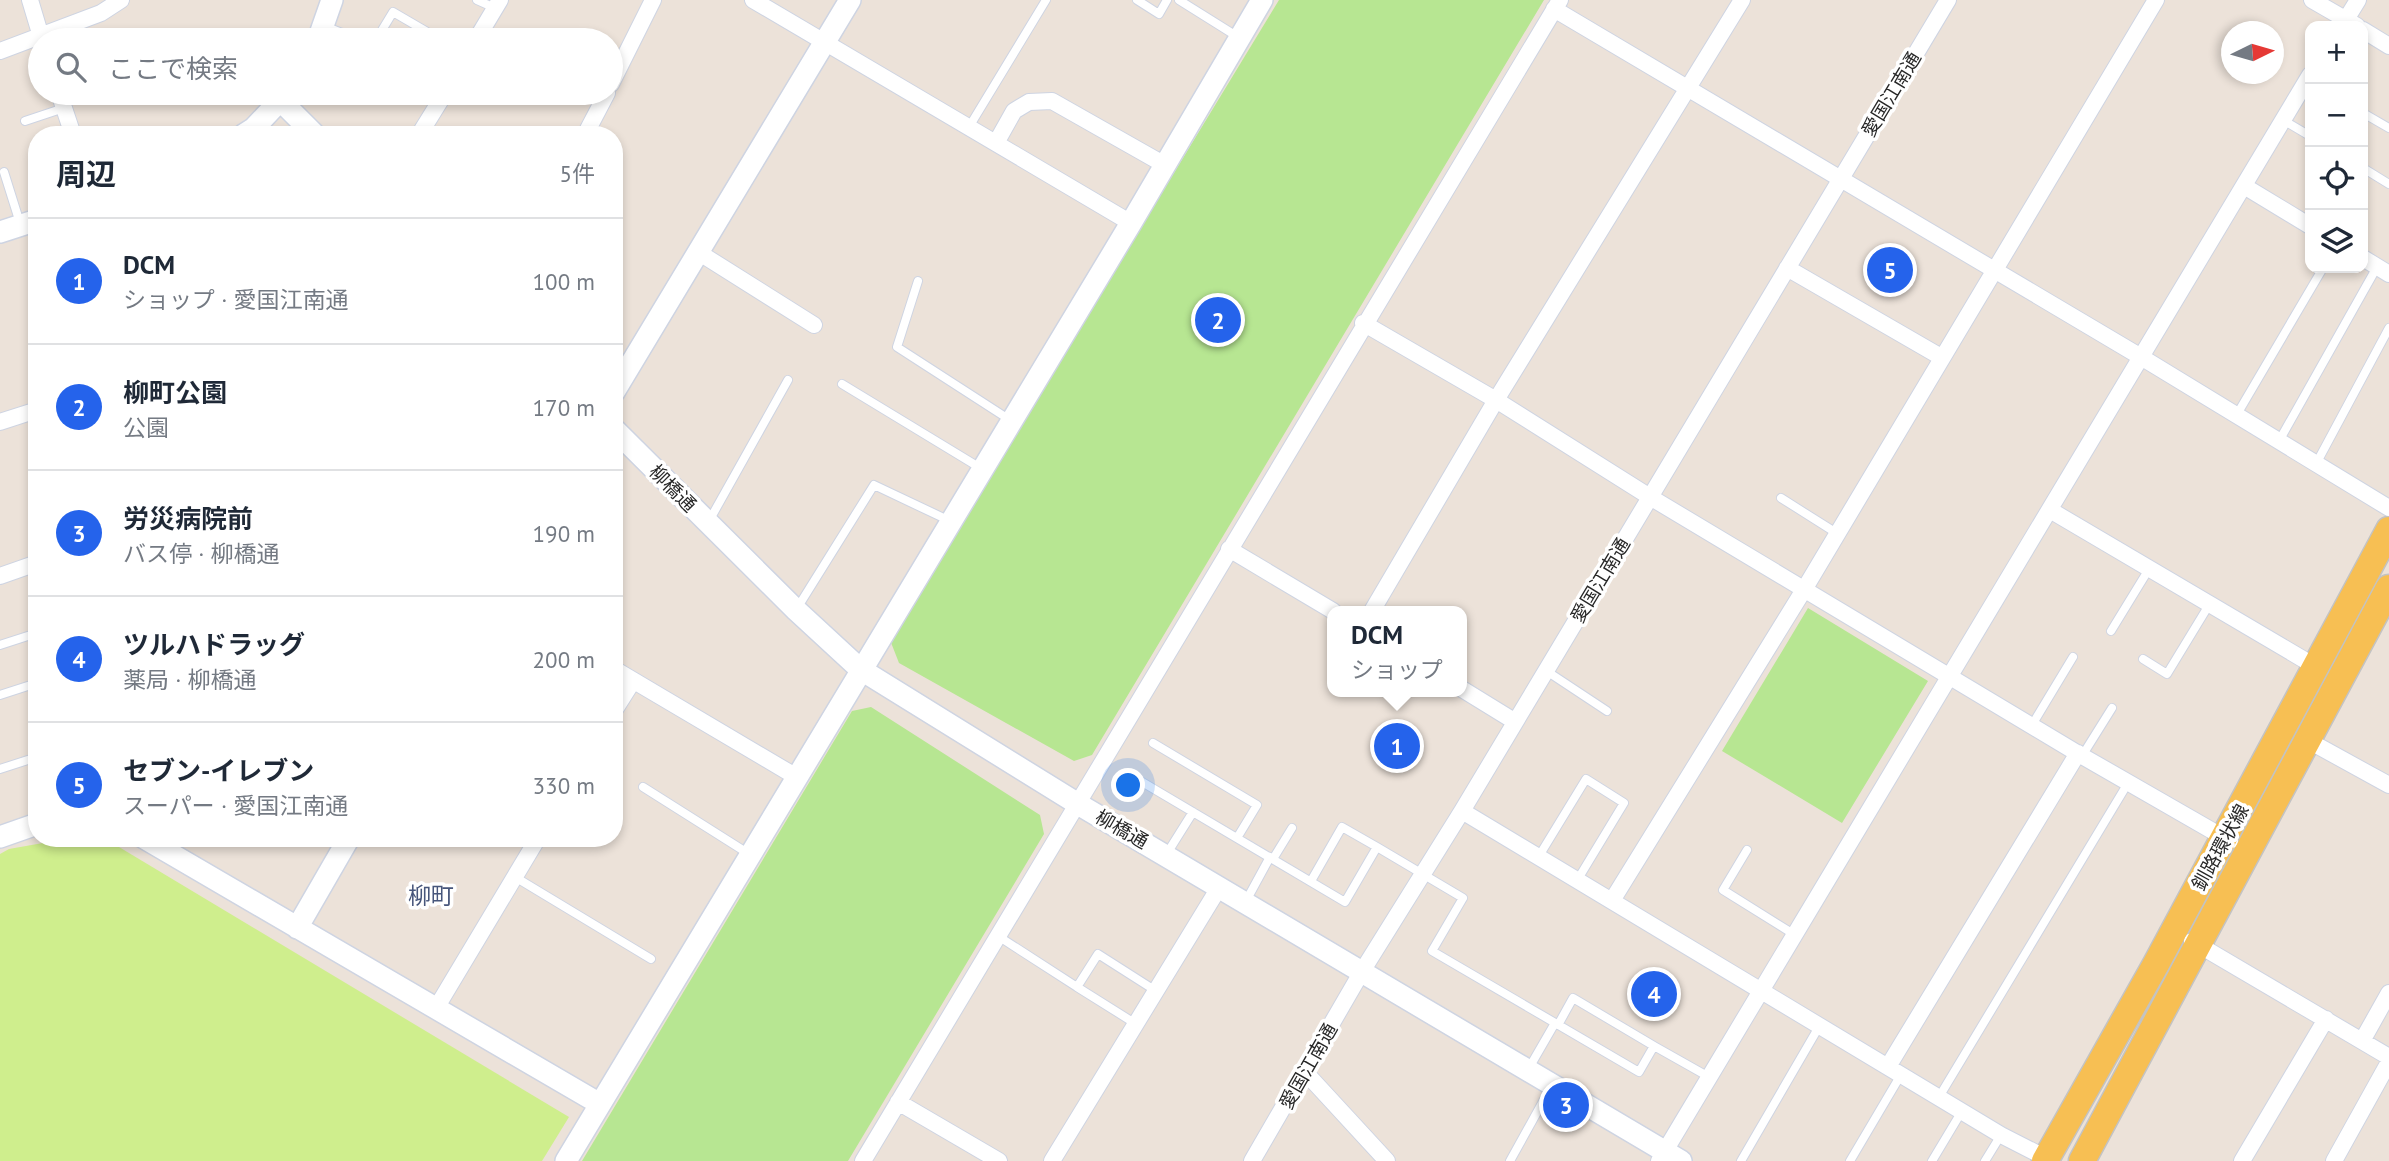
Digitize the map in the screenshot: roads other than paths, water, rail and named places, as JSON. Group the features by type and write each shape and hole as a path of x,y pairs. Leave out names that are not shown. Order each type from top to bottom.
{"main road":[{"name":"釧路環状線","path":"2082,1161 2197,944 2236,845 2318,668 2389,530"},
{"name":"釧路環状線","path":"2046,1159 2173,931 2309,741 2389,588"}],"street":[{"path":"30,0 39,28"},
{"path":"67,28 101,13 121,0"},
{"path":"323,28 332,0"},
{"path":"623,60 653,0"},
{"path":"753,0 1131,223"},
{"path":"623,377 850,0"},
{"path":"566,1161 795,776 1131,223 1262,0"},
{"path":"1374,606 1496,400 1742,0"},
{"name":"愛国江南通","path":"1252,1161 1361,974 1462,811 1948,0"},
{"path":"1613,900 1838,534 1941,356 2156,0"},
{"path":"2312,0 2344,21"},
{"path":"2349,21 2358,0"},
{"path":"483,28 498,4"},
{"path":"863,1161 1363,323 1557,5 1689,90 2141,357 2389,508"},
{"path":"2368,33 2389,46"},
{"path":"0,51 28,43"},
{"path":"1668,1158 1709,1077 2306,84"},
{"path":"996,143 1014,111 1029,102 1052,101 1165,165"},
{"path":"64,105 70,126"},
{"path":"253,126 275,105"},
{"path":"291,105 308,126"},
{"path":"424,126 436,105"},
{"path":"590,126 601,105"},
{"path":"2244,186 2305,223"},
{"path":"0,232 28,223"},
{"path":"698,252 814,325"},
{"path":"2368,261 2383,271"},
{"path":"1787,268 1941,356"},
{"path":"1363,323 1496,400 1650,497 2128,783 2236,845"},
{"path":"0,422 28,413"},
{"name":"柳橋通","path":"623,438 796,610 860,669 1078,804 1220,886 1668,1158"},
{"path":"2050,510 2318,668"},
{"path":"1229,549 1327,607"},
{"path":"0,576 28,566"},
{"path":"623,675 795,776"},
{"path":"623,697 633,681"},
{"path":"1467,692 1514,721"},
{"path":"2309,741 2389,785"},
{"path":"1895,1069 2080,754"},
{"path":"1462,811 2001,1135 2046,1159"},
{"path":"1,833 28,826"},
{"path":"159,847 600,1104"},
{"path":"297,928 343,847"},
{"path":"435,1010 533,847"},
{"path":"1052,1161 1220,886"},
{"path":"2173,931 2389,1057"},
{"path":"2362,1041 2389,993"},
{"path":"2242,1161 2326,1019"},
{"path":"2334,1161 2389,1062"},
{"path":"1305,1072 1387,1161"},
{"path":"898,1102 999,1161"}],"lane":[{"path":"477,0 498,4"},
{"path":"969,127 1046,0"},
{"path":"1137,0 1158,14 1167,0"},
{"path":"1179,0 1239,38"},
{"path":"383,28 393,12 420,28"},
{"path":"25,121 53,105"},
{"path":"2368,116 2389,128"},
{"path":"2283,120 2305,133"},
{"path":"2368,171 2389,184"},
{"path":"4,172 28,221"},
{"path":"2278,442 2383,271"},
{"path":"2236,416 2320,273"},
{"path":"918,281 897,347 1011,421"},
{"path":"2316,465 2389,328"},
{"path":"708,522 788,380"},
{"path":"842,384 982,470"},
{"path":"796,610 874,485 950,521"},
{"path":"1781,498 1838,534"},
{"path":"2111,631 2148,569"},
{"path":"2143,659 2167,674 2209,605"},
{"path":"0,645 28,636"},
{"path":"2032,725 2073,657"},
{"path":"1545,670 1607,711"},
{"path":"0,695 28,686"},
{"path":"2080,754 2112,708"},
{"path":"1153,743 1257,804 1237,838"},
{"path":"0,769 28,760"},
{"path":"1132,776 1345,902 1377,847"},
{"path":"1539,856 1586,779 1624,803 1578,879"},
{"path":"1939,1097 2128,783"},
{"path":"642,787 749,853"},
{"path":"1166,855 1193,812"},
{"path":"1311,881 1342,827 1462,898 1432,951 1639,1072 1654,1046"},
{"path":"1245,901 1292,828"},
{"path":"1747,850 1723,890 1795,935"},
{"path":"515,877 651,959"},
{"path":"998,936 1136,1024"},
{"path":"1077,987 1098,954 1156,991"},
{"path":"1527,1071 1573,998 1709,1077"},
{"path":"1741,1161 1820,1025"},
{"path":"1850,1161 1895,1069"},
{"path":"1510,1161 1552,1086"},
{"path":"1932,1161 1962,1111"},
{"path":"1985,1161 2001,1135"}],"place":[{"name":"セブン-イレブン","path":"1890,270"},
{"name":"柳町公園","path":"1218,320"},
{"name":"DCM","path":"1397,746"},
{"name":"ツルハドラッグ","path":"1654,994"},
{"name":"労災病院前","path":"1566,1105"}],"district":[{"name":"柳町","path":"431,896"}]}
